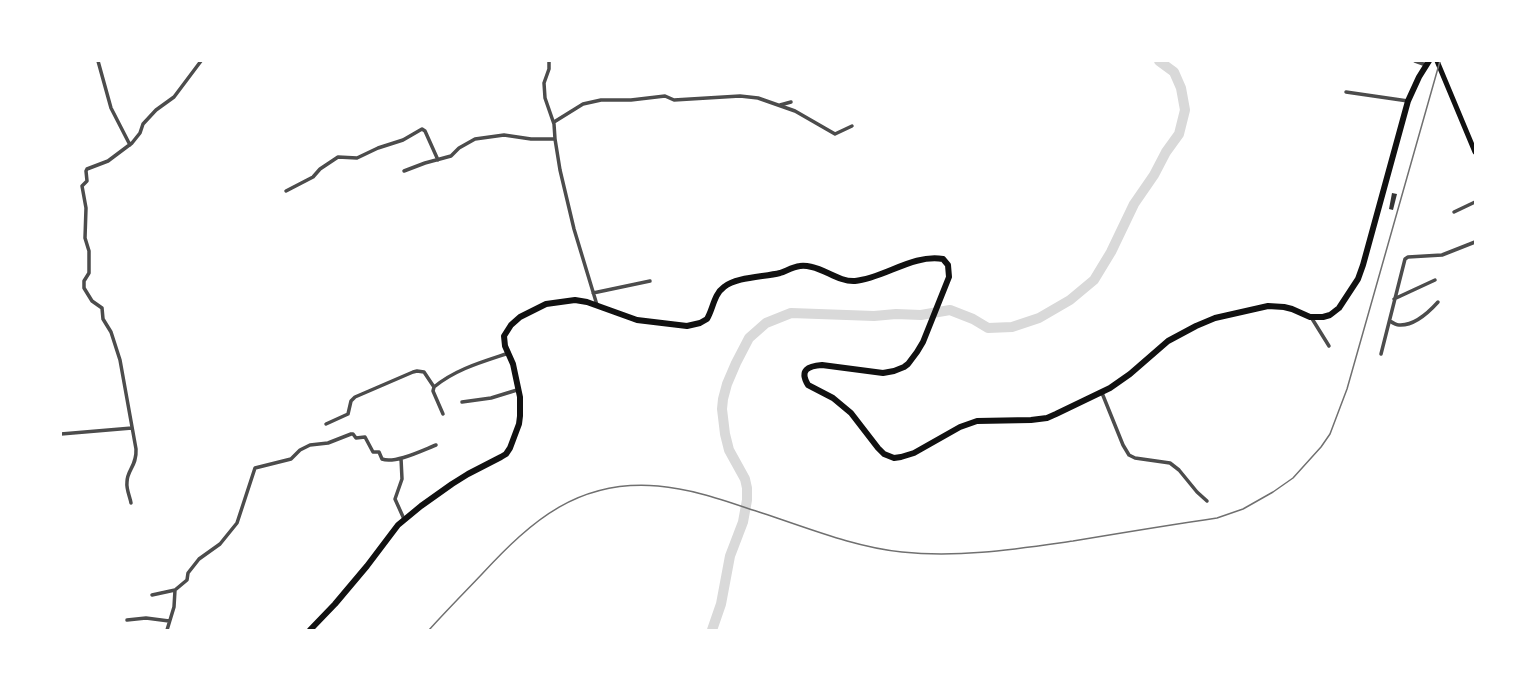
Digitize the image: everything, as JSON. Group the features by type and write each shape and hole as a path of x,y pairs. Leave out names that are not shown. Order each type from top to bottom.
{"main road":[{"path":"1438,61 1475,152"},
{"path":"310,630 339,599 404,519 468,474 506,454 510,448 519,424 520,397 517,390 513,364 505,346 504,336 506,331 516,320 530,311 546,304 575,300 587,302 637,320 692,325 707,319 723,287 743,280 782,272 799,266 806,266 822,270 842,279 855,281 889,272 915,261 936,258 942,259 946,261 949,277 922,342 908,364 894,371 883,373 822,365 812,366 806,370 806,381 811,387 829,395 845,407 859,422 878,448 884,454 894,458 901,458 914,453 960,427 979,420 1031,420 1047,418 1102,393 1130,374 1168,341 1215,318 1268,306 1284,307 1310,316 1322,317 1335,313 1358,279 1376,221 1408,101 1428,63"}],"street":[{"path":"98,61 111,108 130,145"},
{"path":"131,503 127,481 137,457 120,360 111,332 103,319 102,308 92,300 84,288 84,281 89,273 89,251 85,238 86,208 82,186 87,181 87,169 108,161 130,145 140,133 142,124 156,110 174,97 201,61"},
{"path":"549,61 549,69 544,83 544,93 546,103 554,122 560,170 574,229 593,294 598,306"},
{"path":"1415,61 1428,63"},
{"path":"1346,92 1408,101"},
{"path":"554,122 583,104 601,100 631,100 665,96 674,100 740,96 758,98 780,105 795,111 835,134 852,126"},
{"path":"780,105 791,102"},
{"path":"286,191 313,177 338,157 357,158 378,148 403,140 422,129 438,160"},
{"path":"404,171 451,156 468,142 482,138 504,135 531,140 555,139"},
{"path":"1454,212 1475,202"},
{"path":"1380,354 1406,258 1442,255 1475,242"},
{"path":"1394,299 1435,280"},
{"path":"593,294 650,281"},
{"path":"1390,321 1399,325 1408,323 1425,314 1438,302"},
{"path":"1310,316 1329,346"},
{"path":"434,387 452,374 464,368 509,353"},
{"path":"326,424 348,414 351,401 355,397 417,371 424,372 434,387 433,392 443,414"},
{"path":"462,402 491,398 517,390"},
{"path":"1102,393 1123,445 1129,455 1135,458 1170,463 1179,470 1197,492 1207,501"},
{"path":"61,434 132,428"},
{"path":"152,595 175,590 187,580 188,573 199,559 220,544 237,523 255,468 292,459 300,450 310,445 328,443 352,434 356,438 365,437 374,452 379,452 382,459 386,461 401,458 436,445"},
{"path":"401,458 402,479 395,499 404,519"},
{"path":"167,630 174,607 175,590"},
{"path":"127,620 146,618 169,621"}],"building":[{"path":"1392,193 1397,194 1393,210 1389,209"}],"waterway":[{"path":"712,630 721,604 730,556 743,522 747,500 745,479 729,450 725,434 722,409 727,384 749,338 766,323 791,313 874,316 896,314 921,315 950,310 973,319 988,328 1012,327 1039,318 1070,300 1094,280 1111,252 1134,204 1154,175 1166,152 1179,134 1185,110 1181,88 1174,72 1159,61"}],"railway":[{"path":"429,630 519,536 559,507 604,489 630,486 658,486 685,490 724,500 814,531 866,546 884,550 924,554 988,552 1052,544 1217,518 1243,509 1273,492 1293,478 1321,447 1330,434 1347,389 1440,61"}]}
